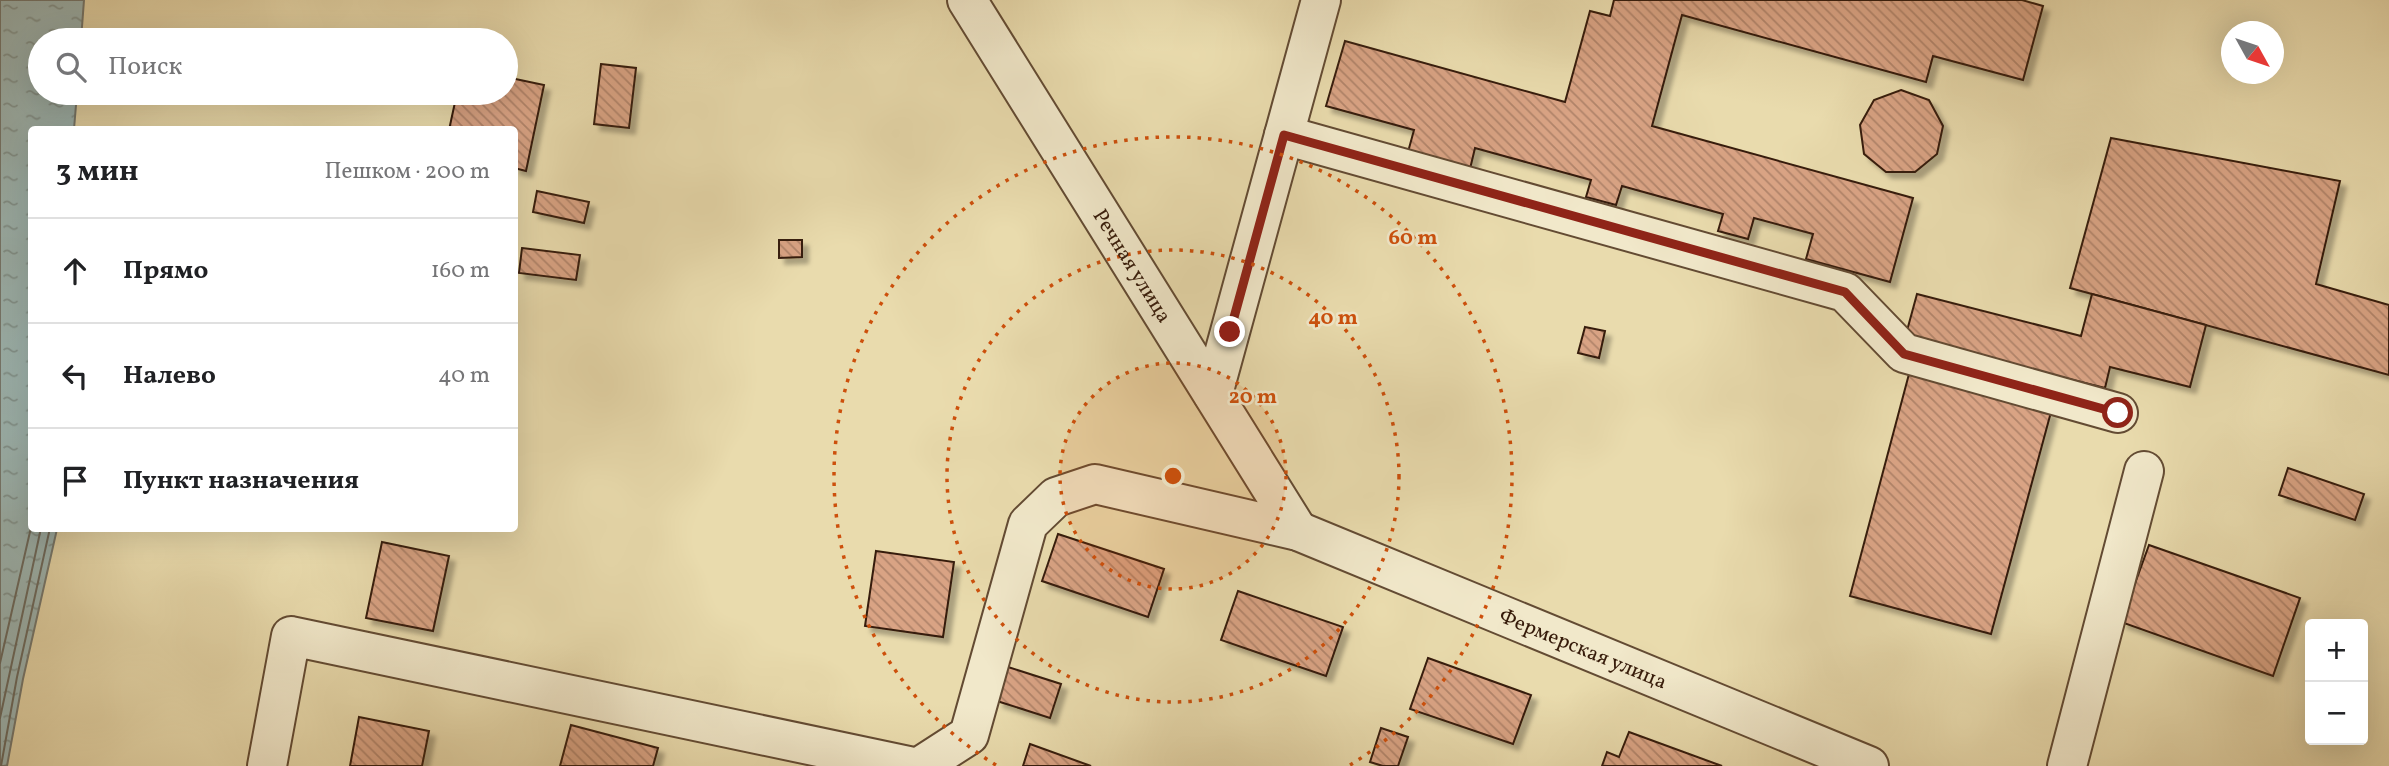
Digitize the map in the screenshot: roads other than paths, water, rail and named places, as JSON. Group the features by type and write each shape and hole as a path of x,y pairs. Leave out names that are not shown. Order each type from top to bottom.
{"street":[{"name":"Речная улица","path":"967,0 1298,531"},
{"path":"1213,394 1321,0"},
{"path":"1284,135 1845,292 1904,354 2118,413"},
{"path":"2067,766 2144,471"},
{"name":"Фермерская улица","path":"921,766 969,735 1028,524 1056,497 1095,484 1298,531 1869,766"},
{"path":"267,766 291,636 909,766"}],"water":[{"path":"0,0 84,0 82,28 28,28 28,105 76,105 74,126 28,126 28,532 56,532 23,679 7,766 0,766"}]}
